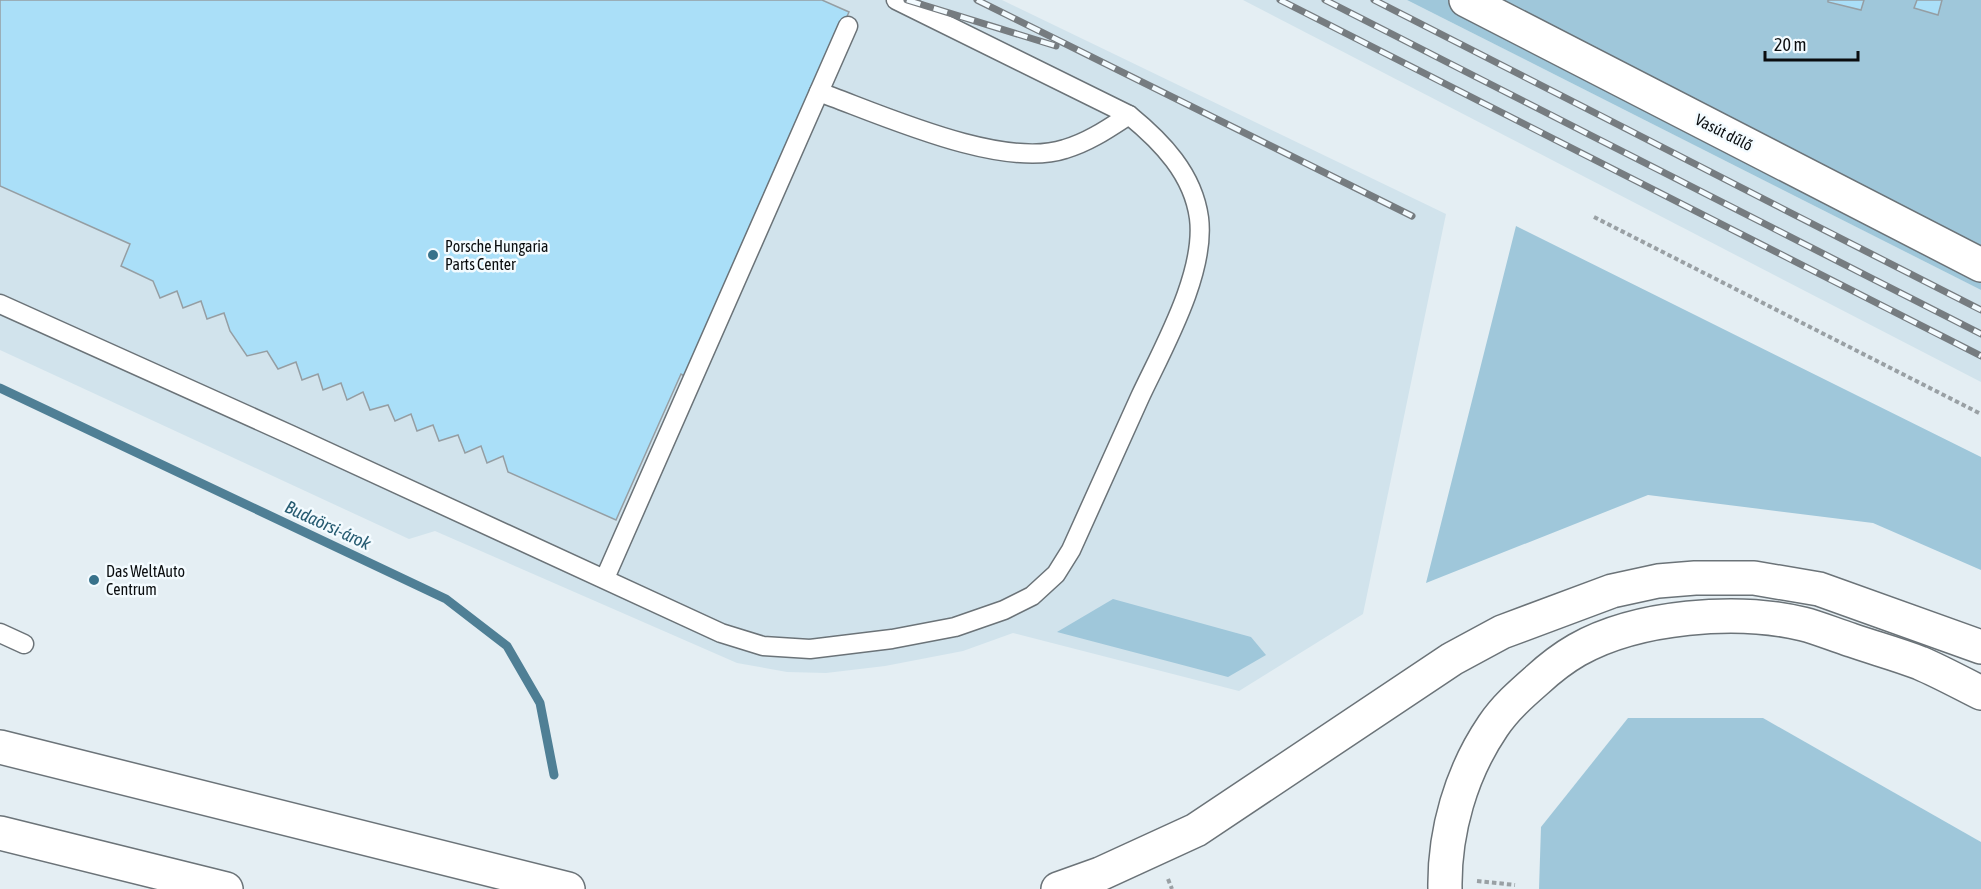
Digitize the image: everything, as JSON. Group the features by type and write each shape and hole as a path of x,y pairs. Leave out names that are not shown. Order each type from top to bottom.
{"main road":[{"name":"Vasút dűlő","path":"1466,0 1981,265"},
{"path":"1058,889 1100,874 1196,830 1452,659 1502,632 1612,591 1658,581 1695,578 1754,578 1819,589 1981,646"},
{"path":"1445,889 1448,840 1456,802 1493,726 1518,696 1547,671 1577,649 1611,636 1643,625 1680,619 1727,616 1774,619 1804,624 1919,663 1981,693"},
{"path":"0,747 568,889"},
{"path":"0,833 226,889"}],"lane":[{"path":"0,304 605,578 721,633 763,646 810,650 892,639 955,627 1004,610 1032,596 1056,574 1071,550 1179,312 1195,269 1198,218 1190,190 1178,163 1153,134 1130,115 896,0"},
{"path":"605,578 848,26"},
{"path":"819,92 953,141 997,150 1039,154 1064,150 1093,138 1130,115"},
{"path":"0,633 24,644"}],"path":[{"path":"1594,217 1981,414"}],"shaded area":[{"path":"0,0 1002,0 1446,214 1363,614 1239,691 1013,633 963,651 885,666 826,673 787,672 737,663 435,531 409,539 0,350"},
{"path":"1243,0 1407,0 1981,290 1981,382"},
{"path":"1407,0 1981,0 1981,290"},
{"path":"1516,226 1981,457 1981,570 1873,523 1648,495 1426,583"},
{"path":"1113,599 1251,637 1266,655 1228,677 1057,632"},
{"path":"1628,718 1763,718 1981,842 1981,889 1539,889 1541,827"}],"building":[{"name":"Porsche Hungaria Parts Center","path":"0,0 822,0 849,12 686,377 681,374 616,520 508,472 503,456 487,463 481,446 465,453 458,435 439,441 433,425 417,431 411,414 395,421 388,405 370,410 363,392 347,400 341,383 323,390 318,374 302,380 296,362 278,369 267,351 247,356 230,331 224,313 207,319 201,301 183,308 177,291 160,298 153,281 121,266 130,244 0,186"},
{"path":"1828,0 1864,0 1861,10 1828,2"},
{"path":"1917,0 1942,0 1938,15 1914,8"}],"waterway":[{"name":"Budaörsi-árok","path":"0,388 446,599 507,646 540,703 554,775"}],"railway":[{"path":"907,0 1056,46"},
{"path":"977,0 1412,216"},
{"path":"1280,0 1981,356"},
{"path":"1325,0 1981,334"},
{"path":"1374,0 1981,310"}],"place":[{"name":"Porsche Hungaria Parts Center","path":"433,255"},
{"name":"Das WeltAuto Centrum","path":"94,580"}]}
